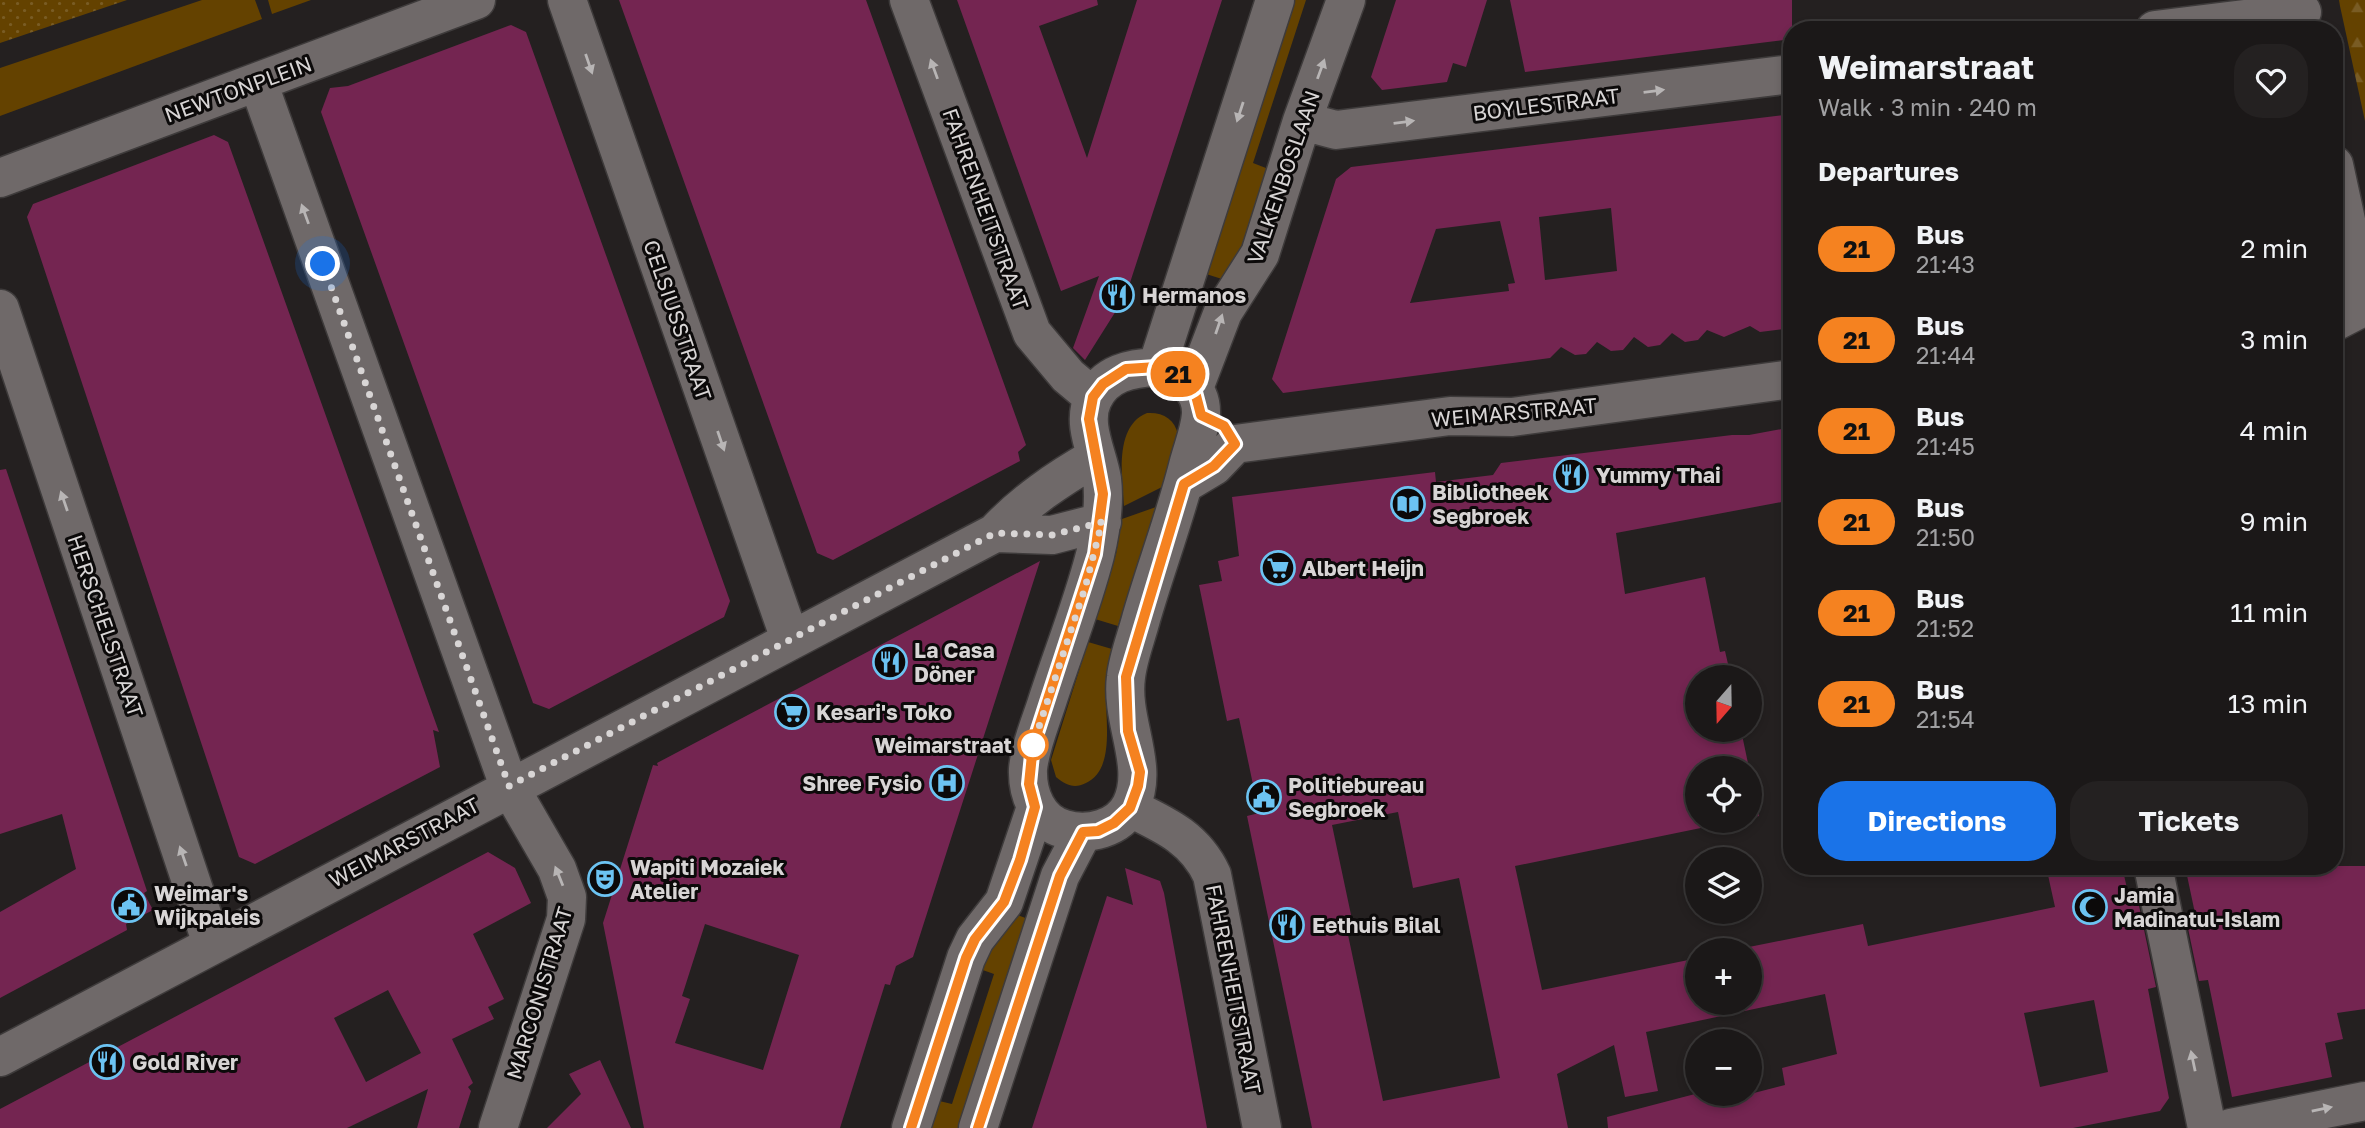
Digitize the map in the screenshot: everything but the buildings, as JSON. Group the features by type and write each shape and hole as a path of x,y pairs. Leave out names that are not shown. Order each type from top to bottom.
{"street":[{"name":"NEWTONPLEIN","path":"0,178 476,0"},
{"name":"CELSIUSSTRAAT","path":"566,0 790,639"},
{"name":"FAHRENHEITSTRAAT","path":"909,0 1032,333 1068,376 1093,397"},
{"path":"1157,367 1275,0"},
{"name":"VALKENBOSLAAN","path":"1130,808 1140,772 1128,731 1126,677 1184,484 1198,401 1223,312 1260,254 1302,121 1346,0"},
{"path":"2238,21 2302,14"},
{"name":"BOYLESTRAAT","path":"1302,121 1336,130 1783,75"},
{"name":"MARCONISTRAAT","path":"258,82 509,786 557,869 567,897 566,919 498,1128"},
{"path":"2343,206 2365,307"},
{"path":"2343,302 2365,307"},
{"path":"2343,318 2365,307"},
{"name":"HERSCHELSTRAAT","path":"0,309 212,944"},
{"path":"1130,808 1106,827 1083,832 1063,829 1046,820 1035,807 1029,784 1033,745 1088,577 1102,522 1103,494 1089,419 1093,397 1103,384 1126,369 1157,367 1178,374 1198,401 1224,426 1235,444 1214,466 1184,484"},
{"name":"WEIMARSTRAAT","path":"1235,444 1450,416 1512,417 1783,380"},
{"name":"WEIMARSTRAAT","path":"0,1057 509,786 995,533 1018,508 1049,485 1096,457"},
{"name":"WEIMARSTRAAT","path":"995,533 1052,535 1102,522"},
{"path":"911,1128 966,958 975,939 1004,902 1035,807"},
{"name":"FAHRENHEITSTRAAT","path":"1130,808 1161,823 1196,846 1212,875 1262,1128"},
{"path":"978,1128 1060,876 1083,832"},
{"path":"2155,875 2207,1128"},
{"path":"2231,1128 2365,1101"}],"green space":[{"path":"0,0 127,0 0,43"},
{"path":"202,0 255,0 262,19 0,116 0,68"},
{"path":"268,0 311,0 272,14"},
{"path":"1291,0 1306,0 1253,163 1271,170 1250,238 1225,280 1203,273"},
{"path":"2339,0 2365,0 2365,121 2340,6"},
{"path":"1147,413 1167,418 1178,435 1164,486 1124,506 1122,453 1125,440 1136,420"},
{"path":"1156,507 1118,626 1095,619 1116,554 1122,519"},
{"path":"1088,642 1112,649 1106,682 1107,740 1102,766 1096,776 1082,785 1074,786 1056,777 1051,760"},
{"path":"1012,913 1031,920 965,1128 926,1128 935,1100 952,1104 994,974 977,968"}],"bus line":[{"name":"21","path":"911,1128 966,958 975,939 1004,902 1020,860 1035,807 1028,767 1033,745 1085,588 1102,522 1103,494 1089,419 1090,406 1103,384 1126,369 1157,367 1178,374 1194,388 1201,415 1224,426 1235,444 1214,466 1184,484 1159,558 1126,677 1128,731 1140,772 1138,786 1130,808 1114,823 1098,831 1083,832 1060,876 978,1128"}],"place":[{"name":"Hermanos","path":"1117,295"},
{"name":"Yummy Thai","path":"1571,475"},
{"name":"Bibliotheek Segbroek","path":"1408,504"},
{"name":"Albert Heijn","path":"1278,568"},
{"name":"La Casa Döner","path":"890,662"},
{"name":"Kesari's Toko","path":"792,712"},
{"name":"Weimarstraat","path":"1033,745"},
{"name":"Shree Fysio","path":"947,783"},
{"name":"Politiebureau Segbroek","path":"1264,797"},
{"name":"Wapiti Mozaiek Atelier","path":"605,879"},
{"name":"Weimar's Wijkpaleis","path":"129,905"},
{"name":"Jamia Madinatul-Islam","path":"2090,907"},
{"name":"Eethuis Bilal","path":"1287,925"},
{"name":"Gold River","path":"107,1062"}],"route":[{"path":"323,264 509,786 995,533 1052,535 1073,532 1102,522 1085,588 1033,745"}]}
